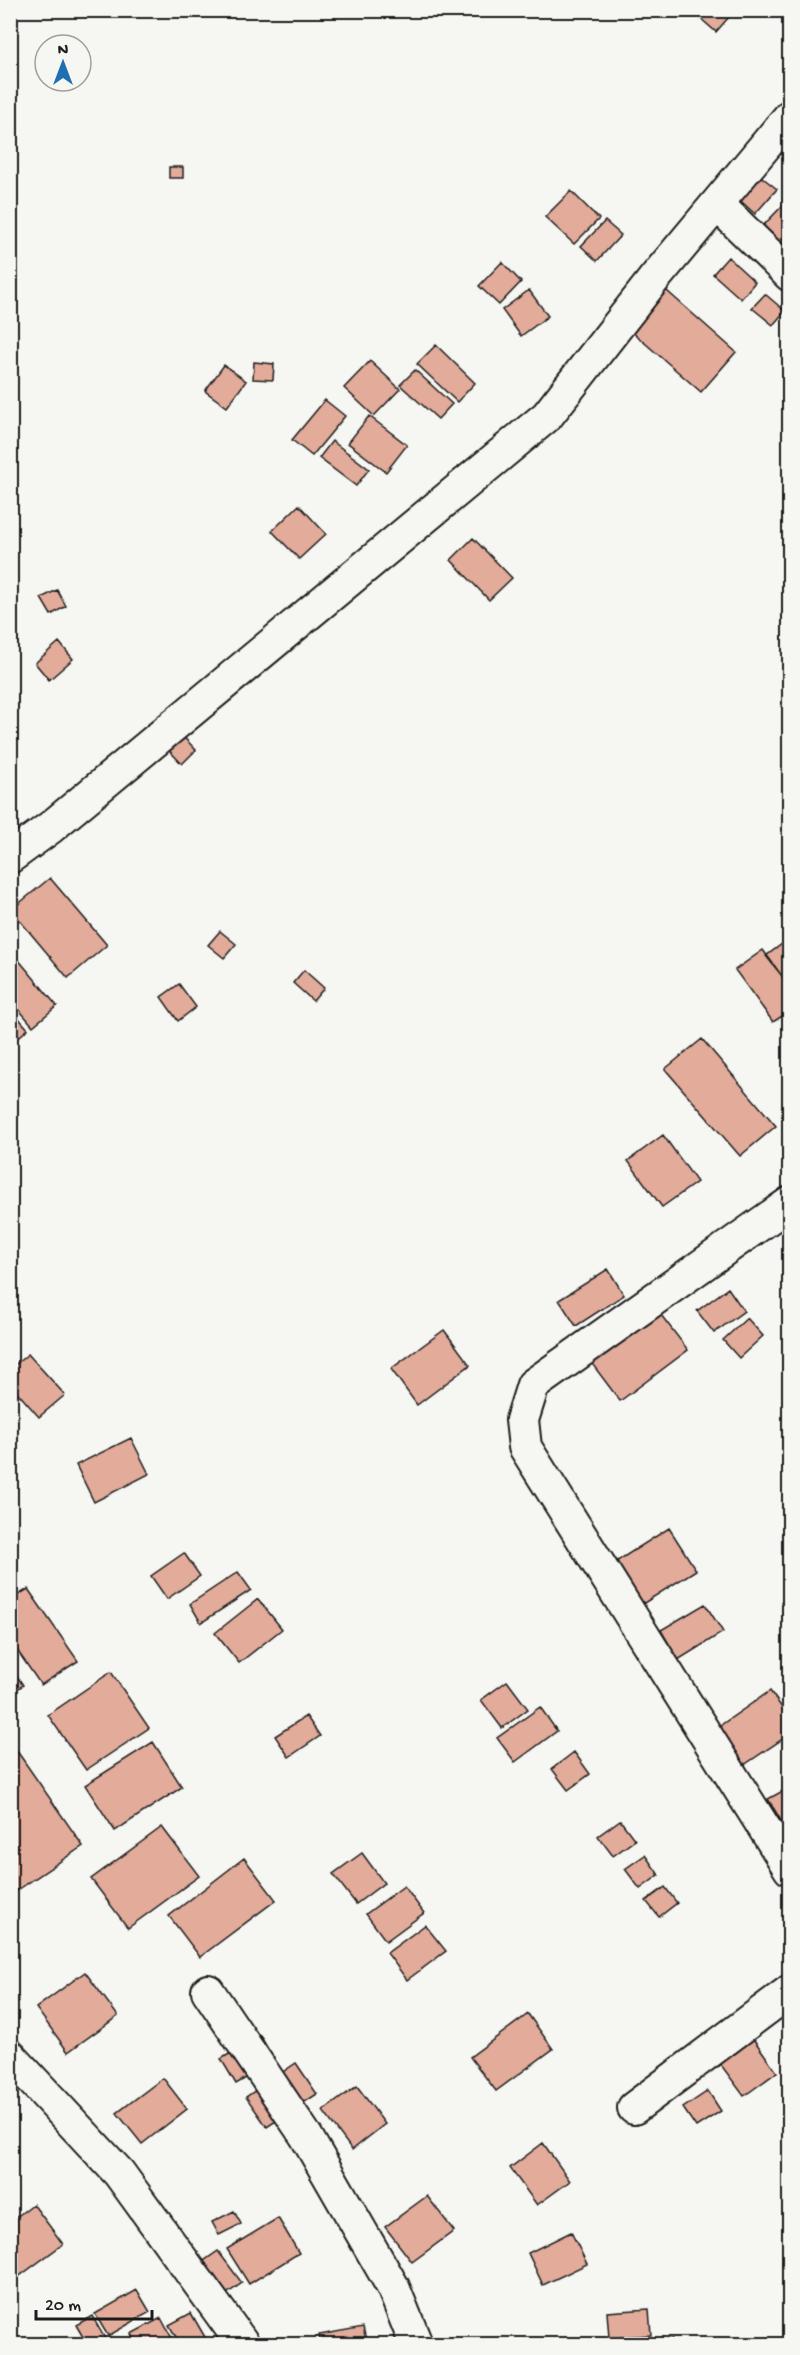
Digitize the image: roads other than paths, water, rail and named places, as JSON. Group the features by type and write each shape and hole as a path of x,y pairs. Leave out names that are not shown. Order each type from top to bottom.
{"street":[{"path":"10,857 60,819 547,416 654,279 789,116"},
{"path":"717,204 789,275"},
{"path":"789,1203 532,1385 522,1420 525,1447 789,1869"},
{"path":"208,1991 306,2136 393,2287 416,2344"},
{"path":"634,2108 789,1991"},
{"path":"10,2056 119,2173 243,2344"}]}
